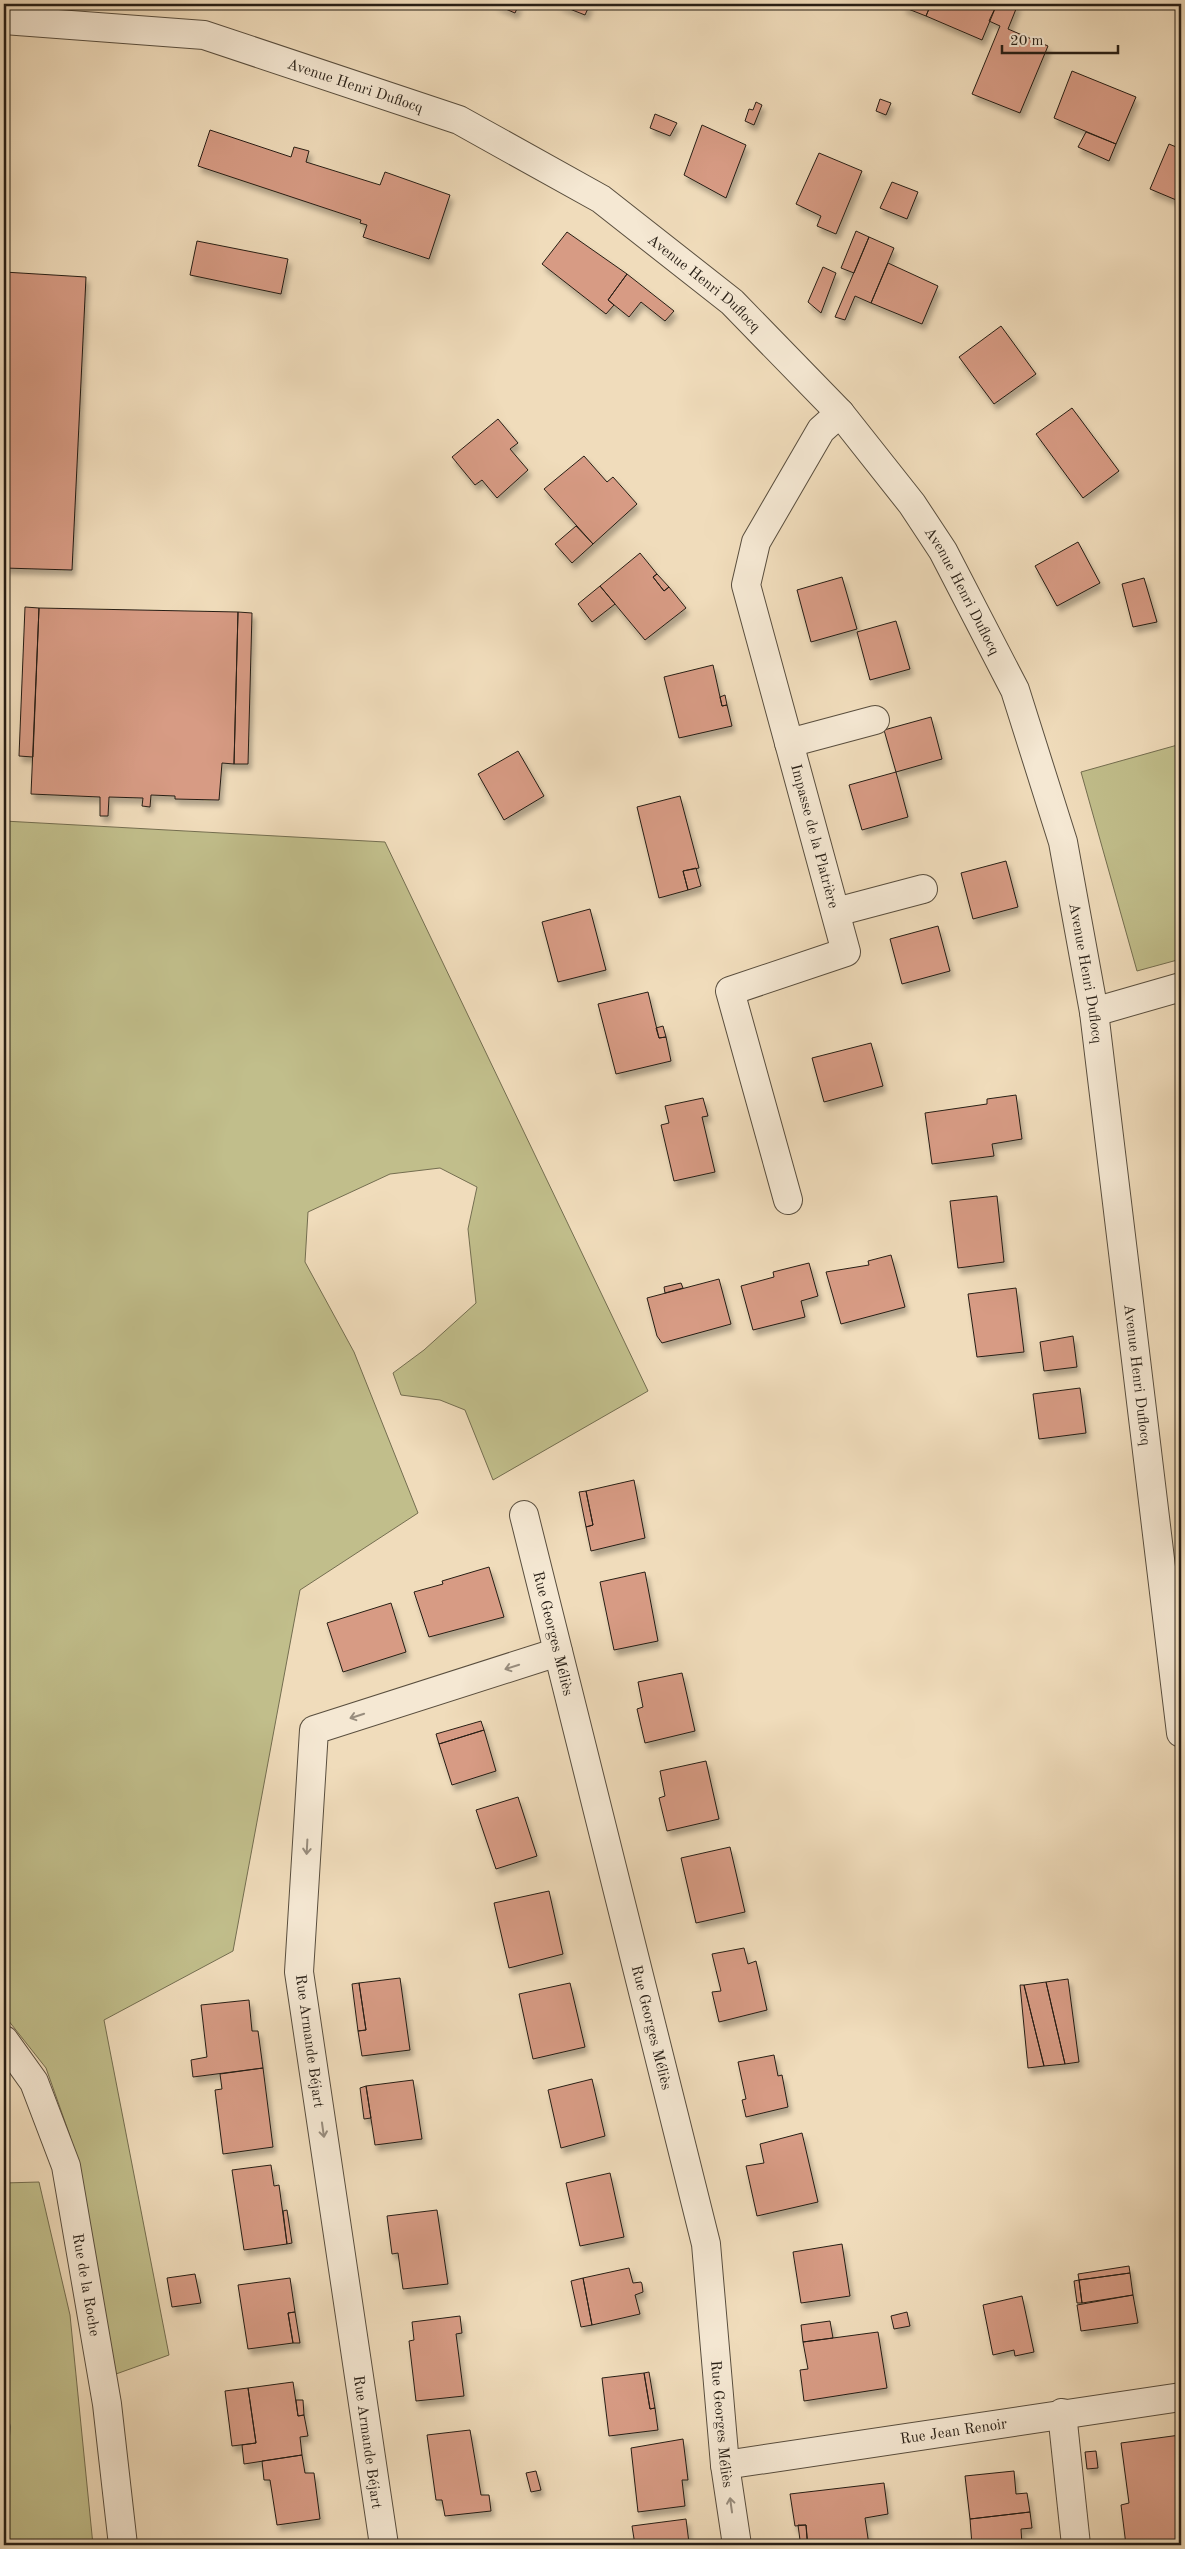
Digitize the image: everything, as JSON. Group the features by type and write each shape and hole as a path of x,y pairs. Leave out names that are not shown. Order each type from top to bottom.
{"street":[{"name":"Avenue Henri Duflocq","path":"4,20 204,35 459,120 601,200 732,302 840,413 912,504 943,551 1015,690 1063,842 1094,1012 1181,1733"},
{"name":"Impasse de la Platrière","path":"788,1200 730,991 846,952 746,584 756,542 821,430 840,413"},
{"path":"790,743 875,720"},
{"path":"836,912 923,889"},
{"path":"1094,1012 1181,987"},
{"name":"Rue Georges Méliès","path":"524,1515 706,2244 725,2464 737,2545"},
{"name":"Rue Armande Béjart","path":"384,2545 300,1972 314,1730 558,1652"},
{"name":"Rue de la Roche","path":"4,2040 34,2082 66,2166 107,2404 124,2545"},
{"name":"Rue Jean Renoir","path":"725,2464 1181,2397"},
{"path":"1062,2413 1076,2545"}],"shaded area":[{"path":"1181,744 1181,959 1137,971 1081,772"},
{"path":"4,821 385,842 648,1391 493,1480 465,1410 440,1400 401,1395 393,1373 424,1350 476,1303 468,1229 477,1187 440,1168 390,1174 308,1212 305,1262 354,1352 418,1513 300,1590 233,1951 104,2020 169,2355 116,2374 70,2136 46,2068 4,2015"},
{"path":"39,2182 70,2315 93,2545 4,2545 10,2427 4,2383 4,2183"}],"water":[{"path":"4,2383 10,2427 4,2526"}],"building":[{"path":"494,4 519,4 515,13"},
{"path":"557,4 590,4 585,15"},
{"path":"904,4 931,4 926,16 903,7"},
{"path":"931,4 997,4 982,40 926,16"},
{"path":"997,4 1018,4 1008,29 1048,46 1020,113 972,94 1000,26 989,21"},
{"path":"1072,71 1136,97 1116,144 1054,118"},
{"path":"880,99 891,103 886,115 876,111"},
{"path":"756,102 762,105 754,125 745,121 749,109 753,110"},
{"path":"655,114 677,123 670,136 650,128"},
{"path":"702,125 746,145 726,198 684,175"},
{"path":"210,130 291,157 294,147 309,151 306,162 380,185 385,172 450,195 429,259 363,237 367,225 360,223 361,220 198,166"},
{"path":"1086,132 1116,144 1109,161 1078,147"},
{"path":"1169,144 1181,149 1181,202 1150,189"},
{"path":"819,153 862,171 836,234 817,226 821,216 796,204"},
{"path":"892,182 918,192 907,219 880,208"},
{"path":"856,231 869,237 854,273 841,268"},
{"path":"567,232 627,274 608,300 614,305 606,314 542,264"},
{"path":"869,237 894,248 871,303 855,296 845,320 835,317"},
{"path":"197,241 288,259 281,294 190,275"},
{"path":"888,263 938,286 922,324 871,303"},
{"path":"823,267 836,273 821,313 808,302"},
{"path":"4,272 86,277 72,570 4,568"},
{"path":"627,274 674,311 665,321 641,302 629,317 608,300"},
{"path":"1001,326 1036,374 994,404 959,357"},
{"path":"1072,408 1119,471 1083,498 1036,434"},
{"path":"498,419 518,443 510,449 528,470 497,498 482,480 475,485 452,457"},
{"path":"584,456 607,482 613,477 637,504 593,544 544,489"},
{"path":"576,526 593,544 572,563 555,544"},
{"path":"1078,542 1100,583 1057,606 1035,566"},
{"path":"640,553 657,574 653,577 664,591 669,587 686,608 645,640 600,586"},
{"path":"657,574 669,587 664,591 653,577"},
{"path":"842,577 857,629 811,642 797,590"},
{"path":"1144,578 1157,622 1133,627 1122,584"},
{"path":"600,586 615,604 592,622 578,604"},
{"path":"25,607 39,608 33,757 19,756"},
{"path":"39,608 238,612 234,764 222,763 219,800 175,799 175,796 151,795 150,807 142,806 143,798 109,797 108,816 100,816 100,797 31,794"},
{"path":"238,612 252,613 248,764 234,764"},
{"path":"896,621 910,669 870,680 857,632"},
{"path":"713,665 722,706 727,705 732,726 679,738 664,677"},
{"path":"725,695 727,705 722,706 720,697"},
{"path":"931,717 942,759 896,772 884,730"},
{"path":"518,751 544,796 504,820 478,774"},
{"path":"896,772 908,817 862,830 849,785"},
{"path":"680,796 699,868 683,871 688,890 659,898 637,807"},
{"path":"1006,861 1018,907 973,919 961,873"},
{"path":"696,868 701,886 688,890 683,871"},
{"path":"590,909 606,970 558,982 542,922"},
{"path":"938,926 950,971 902,984 890,939"},
{"path":"648,992 659,1038 666,1037 671,1061 616,1074 598,1004"},
{"path":"663,1026 666,1037 659,1038 656,1028"},
{"path":"871,1043 883,1086 824,1102 812,1058"},
{"path":"1016,1095 1022,1139 992,1144 994,1156 932,1164 925,1113 987,1104 987,1099"},
{"path":"703,1098 708,1116 702,1117 715,1172 674,1181 661,1125 669,1123 665,1106"},
{"path":"997,1196 1004,1262 958,1268 950,1201"},
{"path":"891,1255 905,1307 841,1324 826,1272 869,1265 868,1261"},
{"path":"809,1263 818,1296 801,1301 805,1317 753,1330 741,1286 774,1277 773,1272"},
{"path":"719,1279 731,1324 662,1343 657,1336 647,1298"},
{"path":"681,1283 683,1288 665,1293 664,1287"},
{"path":"1016,1288 1024,1352 977,1357 968,1294"},
{"path":"1073,1336 1077,1367 1044,1371 1040,1342"},
{"path":"1080,1388 1086,1433 1039,1439 1033,1394"},
{"path":"634,1480 645,1538 591,1551 586,1527 593,1525 586,1491"},
{"path":"586,1491 593,1525 586,1527 579,1492"},
{"path":"489,1567 504,1617 429,1637 414,1592 443,1584 442,1581"},
{"path":"645,1572 658,1641 614,1650 600,1582"},
{"path":"391,1603 406,1652 343,1672 327,1623"},
{"path":"682,1673 695,1731 645,1743 637,1709 643,1707 638,1682"},
{"path":"481,1721 484,1730 439,1744 436,1734"},
{"path":"484,1730 496,1771 452,1785 439,1744"},
{"path":"706,1761 719,1819 667,1831 659,1798 665,1796 660,1771"},
{"path":"518,1797 537,1856 496,1869 476,1810"},
{"path":"730,1847 745,1912 696,1923 681,1858"},
{"path":"549,1891 563,1954 509,1968 494,1903"},
{"path":"744,1948 748,1964 756,1961 767,2010 719,2022 712,1992 721,1991 712,1954"},
{"path":"400,1978 410,2050 362,2056 358,2031 366,2030 359,1983"},
{"path":"1068,1979 1079,2062 1065,2064 1046,1982"},
{"path":"1046,1982 1065,2064 1044,2066 1024,1985"},
{"path":"359,1983 366,2030 358,2031 352,1984"},
{"path":"570,1983 585,2047 533,2059 519,1994"},
{"path":"1020,1985 1024,1985 1044,2066 1028,2068"},
{"path":"249,2000 252,2031 258,2031 263,2068 193,2077 191,2060 207,2057 201,2005"},
{"path":"774,2055 778,2076 782,2075 788,2107 746,2117 742,2100 746,2099 738,2062"},
{"path":"263,2068 273,2147 223,2154 215,2090 222,2089 220,2074"},
{"path":"592,2079 605,2136 561,2148 548,2090"},
{"path":"413,2080 422,2139 375,2145 366,2086"},
{"path":"366,2086 371,2118 364,2119 360,2088"},
{"path":"802,2133 818,2202 757,2216 746,2166 764,2163 760,2144"},
{"path":"271,2165 274,2186 279,2185 287,2244 244,2250 232,2170"},
{"path":"610,2173 624,2237 580,2246 566,2183"},
{"path":"287,2210 292,2243 287,2244 283,2211"},
{"path":"437,2210 448,2284 403,2289 398,2253 392,2254 387,2216"},
{"path":"842,2244 850,2296 801,2303 793,2252"},
{"path":"1129,2266 1130,2273 1079,2280 1078,2274"},
{"path":"629,2268 633,2283 641,2282 642,2284 643,2292 635,2295 640,2314 592,2325 583,2278"},
{"path":"1130,2273 1133,2295 1082,2303 1079,2280"},
{"path":"195,2274 201,2303 172,2307 167,2278"},
{"path":"290,2278 295,2312 288,2313 293,2343 248,2349 238,2285"},
{"path":"583,2278 592,2325 581,2327 571,2281"},
{"path":"1079,2280 1082,2303 1077,2303 1074,2281"},
{"path":"1133,2295 1138,2323 1081,2331 1077,2305"},
{"path":"1022,2296 1034,2352 1015,2356 1014,2350 993,2355 983,2305"},
{"path":"295,2312 300,2343 293,2343 288,2313"},
{"path":"907,2312 910,2326 894,2329 891,2316"},
{"path":"460,2316 462,2333 456,2334 464,2396 416,2401 409,2341 414,2340 412,2322"},
{"path":"830,2321 833,2338 803,2342 801,2325"},
{"path":"878,2332 887,2388 804,2401 800,2370 808,2369 803,2342"},
{"path":"649,2372 655,2408 650,2409 644,2373"},
{"path":"644,2373 650,2409 655,2408 658,2430 609,2436 602,2378"},
{"path":"293,2382 298,2416 304,2415 308,2436 300,2437 302,2455 244,2464 242,2445 256,2443 248,2388"},
{"path":"248,2388 256,2443 232,2446 225,2391"},
{"path":"296,2400 303,2400 304,2415 298,2416"},
{"path":"470,2430 481,2495 489,2495 491,2511 445,2516 442,2500 436,2500 427,2435"},
{"path":"1180,2435 1181,2545 1126,2545 1121,2505 1129,2503 1121,2443"},
{"path":"683,2439 688,2480 682,2480 685,2506 638,2512 631,2448"},
{"path":"1096,2451 1098,2468 1087,2469 1085,2452"},
{"path":"302,2455 305,2473 314,2473 320,2519 277,2525 270,2480 264,2480 262,2461"},
{"path":"536,2471 541,2490 531,2492 526,2473"},
{"path":"1014,2471 1016,2494 1027,2493 1030,2512 970,2519 965,2476"},
{"path":"884,2483 888,2514 865,2518 869,2545 808,2545 806,2525 795,2526 790,2494"},
{"path":"1030,2512 1032,2528 1021,2529 1022,2545 972,2545 970,2519"},
{"path":"686,2519 689,2543 682,2545 635,2545 632,2526"},
{"path":"798,2525 806,2525 807,2540 800,2540"}]}
